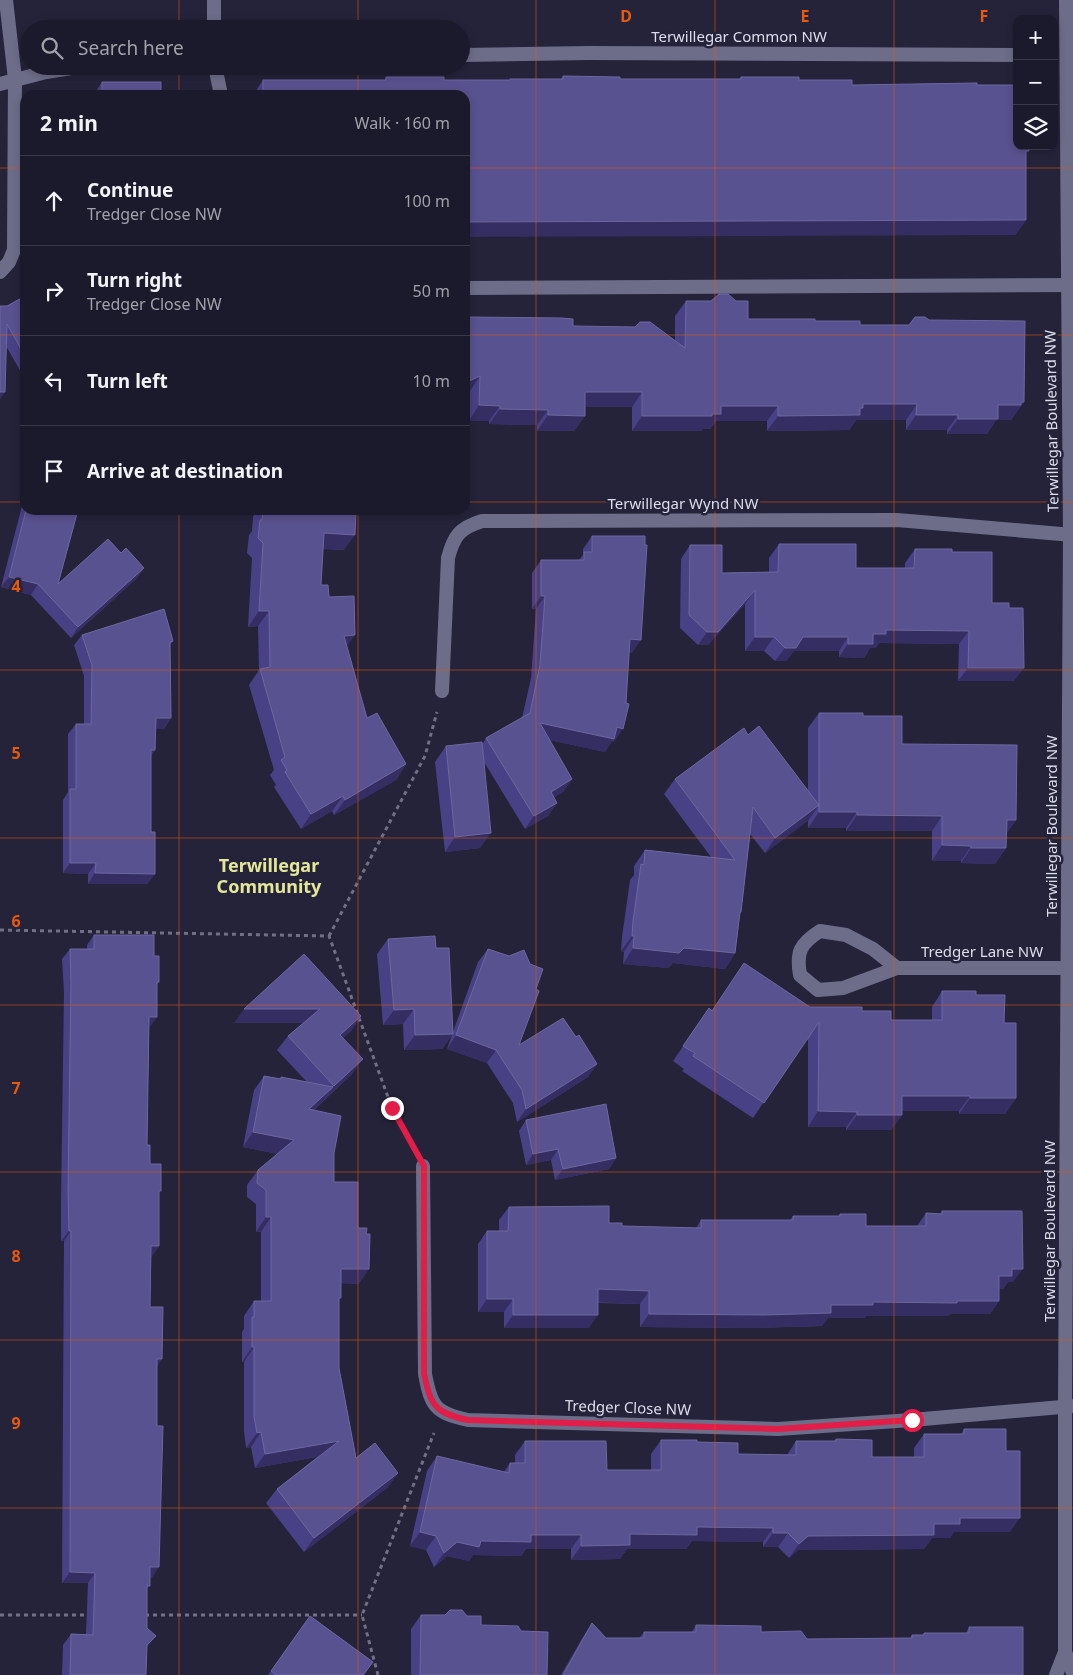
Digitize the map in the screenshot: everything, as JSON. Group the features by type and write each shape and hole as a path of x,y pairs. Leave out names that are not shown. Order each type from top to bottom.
{"street":[{"path":"0,272 9,262 14,250 15,79 6,0"},
{"path":"214,0 214,20"},
{"name":"Terwillegar Boulevard NW","path":"1066,0 1064,56 1070,285 1072,535 1069,1406 1066,1652 1073,1673"},
{"name":"Terwillegar Common NW","path":"470,56 589,53 1013,55"},
{"path":"0,84 33,75"},
{"path":"217,75 220,90"},
{"path":"470,288 1070,285"},
{"name":"Terwillegar Wynd NW","path":"442,691 448,558 458,533 468,526 482,521 888,520 1072,535"},
{"name":"Tredger Lane NW","path":"897,968 873,949 846,935 820,931 805,941 797,960 800,976 818,990 843,988 897,968 1070,968"},
{"path":"424,1166 424,1374 432,1402 442,1412"},
{"name":"Tredger Close NW","path":"442,1412 468,1420 778,1429 912,1420 1069,1406"},
{"name":"Terwillegar Boulevard NW","path":"1056,1675 1066,1652"}],"path":[{"path":"424,1166 392,1108 329,936 424,756 442,691"},
{"path":"0,930 329,936"},
{"path":"378,1675 362,1615 442,1412"},
{"path":"0,1615 98,1615"},
{"path":"137,1615 362,1615"}],"building":[{"path":"563,76 620,77 620,79 799,77 799,80 852,80 852,85 977,83 977,85 1013,85 1013,150 1029,150 1026,151 1026,220 470,222 470,90 263,90 263,80 386,80 386,77 444,77 444,80 563,79"},
{"path":"102,82 161,82 161,90 102,90"},
{"path":"719,294 728,294 736,301 748,301 748,319 860,321 860,325 909,325 915,317 925,317 929,320 1025,321 1024,402 1021,402 1021,405 998,405 998,419 958,419 958,415 916,415 917,404 863,404 863,408 860,408 860,415 778,416 778,406 721,406 721,414 712,414 712,416 642,416 642,392 585,392 585,416 548,415 548,410 500,409 500,406 479,405 480,376 470,381 470,317 562,318 573,319 573,326 635,327 640,322 650,322 685,348 686,301 711,301"},
{"path":"20,299 20,347 7,324 5,392 0,392 0,306 7,306"},
{"path":"25,515 77,515 58,584 108,539 121,553 126,548 144,568 78,627 38,584 9,577"},
{"path":"262,515 356,515 355,535 324,533 321,585 328,585 329,597 354,596 355,635 344,636 367,718 377,713 406,764 345,800 343,796 311,814 285,772 287,770 281,760 285,757 260,669 270,667 269,611 259,611 263,543 258,538 260,520 262,520"},
{"path":"592,536 645,536 645,545 647,545 641,640 630,639 626,703 629,704 623,729 617,727 614,739 540,723 572,779 551,792 557,803 534,816 486,738 530,713 540,665 545,596 541,596 541,560 584,560 584,552 592,552"},
{"path":"779,544 856,544 856,568 914,568 915,549 952,549 952,552 992,552 992,603 1009,603 1009,608 1023,608 1024,668 968,668 969,631 886,630 886,634 873,634 873,644 848,644 848,637 803,637 796,648 785,648 774,637 755,637 755,590 718,632 707,632 689,615 690,545 722,545 722,573 778,572"},
{"path":"164,609 173,641 170,642 171,718 156,718 155,750 151,750 151,832 155,832 155,874 95,873 96,863 70,863 70,789 76,789 76,724 91,724 92,665 82,635"},
{"path":"819,713 863,713 863,716 902,716 902,744 1017,745 1016,820 1007,820 1006,848 971,848 971,846 942,845 942,816 857,815 857,812 819,812"},
{"path":"759,726 819,805 775,838 753,807 735,953 684,948 679,953 633,948 633,921 641,864 644,865 645,850 735,860 675,779 744,728 748,735"},
{"path":"482,742 491,833 455,837 446,746"},
{"path":"94,935 154,935 154,956 159,956 157,1017 149,1017 147,1145 150,1145 150,1164 161,1164 159,1246 151,1246 150,1307 163,1307 162,1359 157,1359 157,1426 163,1426 159,1567 150,1567 150,1586 147,1586 147,1628 156,1636 147,1645 146,1675 70,1675 71,1634 93,1635 95,1573 70,1572 71,1231 69,1231 68,1190 70,949 94,949"},
{"path":"435,936 436,948 449,948 453,1034 415,1035 414,1009 394,1010 388,939"},
{"path":"488,949 509,956 524,950 530,964 543,969 536,989 539,991 519,1045 563,1018 576,1037 579,1035 597,1064 526,1109 522,1090 496,1050 456,1035"},
{"path":"304,954 361,1016 340,1035 363,1059 334,1086 288,1036 320,1009 244,1009"},
{"path":"744,963 810,1007 862,1007 862,1011 891,1011 891,1020 942,1020 942,991 976,991 976,995 1005,995 1004,1023 1016,1023 1016,1098 902,1096 902,1115 857,1115 857,1112 818,1111 819,1022 764,1103 693,1056 695,1053 683,1046 709,1008 712,1011"},
{"path":"264,1076 281,1079 281,1077 333,1087 309,1109 341,1116 334,1153 334,1182 358,1182 358,1228 367,1228 366,1234 370,1234 369,1269 341,1269 339,1368 356,1458 375,1443 398,1473 314,1538 277,1489 339,1441 265,1454 261,1432 257,1433 254,1417 252,1317 254,1317 254,1301 271,1301 271,1217 266,1217 266,1190 257,1183 258,1170 294,1140 253,1132"},
{"path":"606,1104 616,1158 563,1169 558,1149 533,1154 526,1120"},
{"path":"609,1206 609,1223 622,1223 622,1226 701,1228 701,1220 793,1220 793,1216 840,1216 840,1214 866,1214 866,1226 926,1226 926,1213 942,1214 942,1211 1022,1211 1023,1269 1012,1269 1012,1276 999,1276 999,1301 957,1301 957,1303 873,1302 873,1305 831,1305 831,1313 764,1315 649,1314 649,1291 598,1289 598,1315 513,1315 513,1299 487,1299 487,1231 508,1231 509,1207"},
{"path":"964,1429 1006,1429 1006,1451 1020,1451 1020,1518 960,1518 960,1524 934,1524 934,1535 808,1536 799,1544 788,1533 773,1533 773,1528 697,1527 697,1535 630,1534 630,1545 581,1546 581,1535 531,1535 531,1542 481,1541 479,1547 457,1542 444,1553 436,1536 420,1532 437,1456 509,1473 510,1463 525,1463 525,1441 606,1441 607,1470 661,1470 661,1440 738,1443 738,1454 796,1455 796,1441 836,1441 836,1439 872,1440 872,1457 924,1457 924,1434 964,1434"},
{"path":"450,1610 462,1610 467,1616 481,1616 481,1625 518,1626 521,1631 548,1632 547,1675 420,1675 421,1615 445,1615"},
{"path":"310,1616 373,1662 363,1675 276,1675 271,1671"},
{"path":"592,1623 606,1638 644,1638 644,1632 696,1632 696,1625 761,1626 761,1632 801,1631 807,1639 912,1638 912,1635 924,1635 924,1633 969,1633 969,1627 1023,1627 1023,1675 563,1675"}],"district":[{"name":"Terwillegar Community","path":"269,876"}],"route":[{"path":"392,1108 424,1166 424,1374 432,1402 442,1412 468,1420 778,1429 912,1420"}]}
